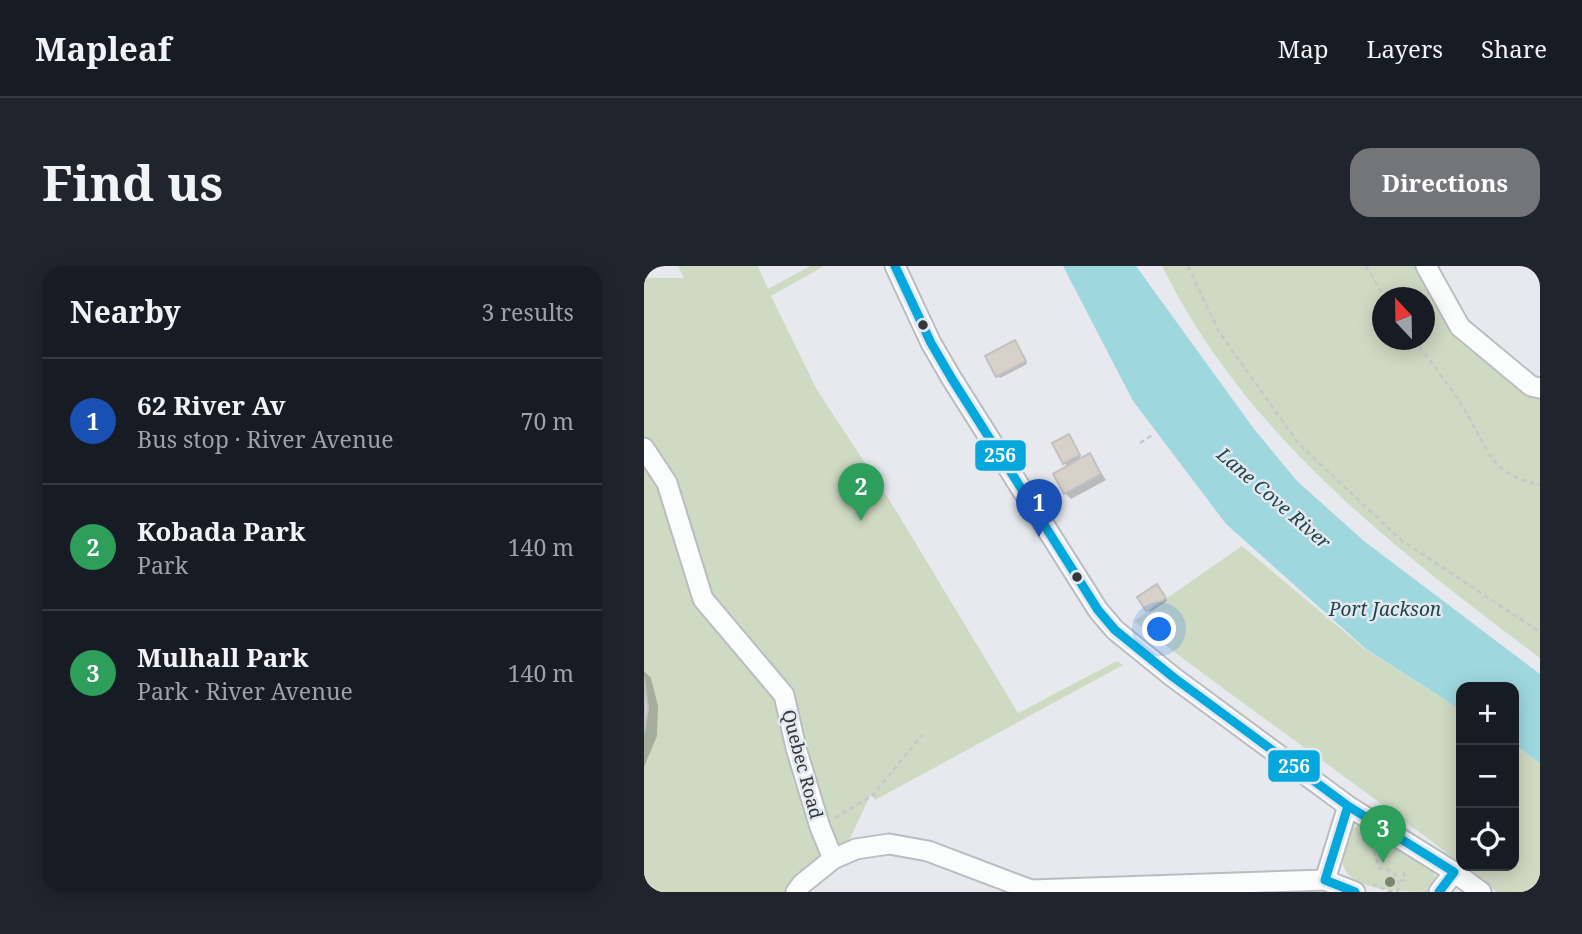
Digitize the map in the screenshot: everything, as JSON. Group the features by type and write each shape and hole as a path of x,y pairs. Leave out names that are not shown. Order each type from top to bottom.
{"street":[{"path":"895,266 947,370 1107,621 1173,677 1348,806 1454,872 1481,892"},
{"path":"1426,266 1460,327 1531,386 1540,388"},
{"name":"Quebec Road","path":"644,448 667,483 703,598 784,695 796,748 820,827 833,859"},
{"path":"1325,880 1348,806"},
{"path":"796,892 833,859 856,849 889,845 928,851 1011,888 1031,890 1325,880 1354,892"},
{"path":"1438,892 1454,872"}],"path":[{"path":"1188,266 1220,332 1299,444 1401,540 1540,632"},
{"path":"1366,266 1378,287"},
{"path":"1421,350 1467,413 1484,451 1512,478 1540,485"},
{"path":"1140,443 1154,433"},
{"path":"820,827 873,795 922,735"},
{"path":"1362,839 1373,847 1379,868 1394,872 1400,881"},
{"path":"1374,857 1380,858"},
{"path":"1400,881 1405,880 1404,871"},
{"path":"1354,892 1370,881 1388,891 1397,891 1400,881"}],"green space":[{"path":"678,266 758,266 768,289 810,266 824,266 771,296 817,390 892,504 1018,713 1117,661 1123,665 875,800 871,794 847,845 792,892 644,892 644,278 684,278"},
{"path":"1162,266 1426,266 1460,327 1540,388 1540,658 1430,574 1378,530 1327,484 1280,436 1236,384 1197,327"},
{"path":"1242,546 1365,649 1456,707 1456,860 1215,682 1134,621"},
{"path":"1519,748 1540,763 1540,892 1497,892 1470,871 1519,871"},
{"path":"1360,824 1432,868 1436,879 1432,892 1377,888 1352,878 1345,869 1343,855 1350,830"}],"water":[{"name":"Port Jackson","path":"1063,266 1136,266 1254,429 1297,481 1364,541 1540,674 1540,763 1519,748 1519,682 1456,682 1456,707 1366,649 1226,524 1133,401"}],"building":[{"path":"1015,340 1026,361 996,377 985,356"},
{"path":"1069,434 1080,455 1063,464 1052,443"},
{"path":"1090,453 1101,474 1064,494 1053,474"},
{"path":"1157,584 1166,598 1146,611 1137,597"},
{"path":"644,677 648,709 644,733"}],"transit line":[{"name":"256","path":"895,266 931,343 952,379 1098,610 1115,630 1173,677 1348,806 1454,872 1439,892"},
{"name":"256","path":"1348,806 1325,880 1355,892"}],"place":[{"name":"Kobada Park","path":"861,521"},
{"name":"62 River Av","path":"1039,537"},
{"name":"Mulhall Park","path":"1383,863"}],"water label":[{"name":"Lane Cove River","path":"1274,498"}]}
